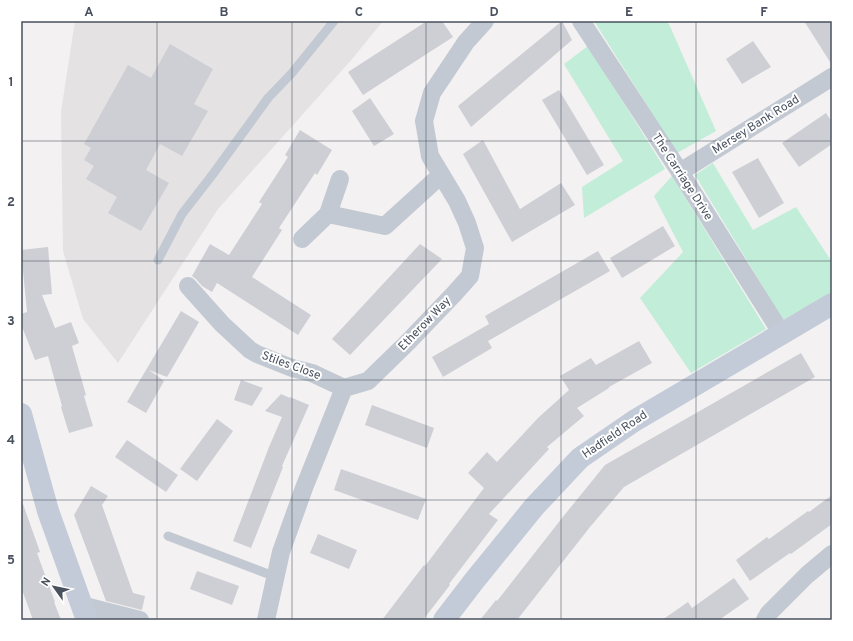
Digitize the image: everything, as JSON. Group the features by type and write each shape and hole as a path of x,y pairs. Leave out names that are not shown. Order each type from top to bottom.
{"street":[{"name":"Etherow Way","path":"344,388 368,381 408,342 470,276 475,248 467,223 457,201 430,156 424,121 432,93 466,42 485,21"},
{"name":"The Carriage Drive","path":"581,21 680,172 782,334"},
{"name":"Mersey Bank Road","path":"680,172 832,77"},
{"path":"328,214 385,226 441,175"},
{"path":"302,239 328,214 340,179"},
{"name":"Stiles Close","path":"188,286 222,324 250,350 292,368 312,373 344,388"},
{"name":"Hadfield Road","path":"444,620 534,507 580,458 634,421 832,304"},
{"path":"266,620 281,552 304,488 344,388"},
{"path":"21,414 48,511 84,613 140,620"},
{"path":"765,620 806,575 832,554"}],"lane":[{"path":"158,260 182,214 268,98 292,73 334,21"},
{"path":"168,536 276,577"}],"shaded area":[{"path":"75,21 383,21 353,58 218,209 118,363 83,319 63,251 61,112"}],"green space":[{"path":"594,21 665,21 669,24 716,131 677,153"},
{"path":"588,46 665,169 584,218 582,187 623,161 564,64"},
{"path":"713,163 753,230 796,207 832,262 832,293 783,320 695,175"},
{"path":"672,176 766,329 691,373 640,298 683,252 654,196"}],"building":[{"path":"427,21 442,21 453,37 363,95 348,72"},
{"path":"562,21 572,40 471,127 458,106"},
{"path":"804,21 832,21 832,65"},
{"path":"753,41 771,67 742,84 726,59"},
{"path":"170,44 213,69 194,104 208,111 182,156 160,144 146,170 169,183 141,231 108,213 117,197 86,179 94,166 84,160 91,148 84,144 128,65 151,78"},
{"path":"559,90 604,165 587,175 542,100"},
{"path":"370,98 394,134 374,146 352,111"},
{"path":"826,113 832,122 832,144 799,167 782,143"},
{"path":"300,130 332,150 317,175 315,173 279,228 282,230 252,277 311,315 298,335 217,283 212,292 202,286 192,276 210,244 229,255 262,204 259,202 288,157 285,155"},
{"path":"483,140 520,209 561,183 575,205 512,242 463,154"},
{"path":"758,158 784,203 759,218 732,172"},
{"path":"663,226 675,246 622,278 610,258"},
{"path":"420,244 442,259 350,355 332,339"},
{"path":"48,247 52,294 42,295 55,328 71,322 79,343 72,346 93,426 69,433 48,356 35,360 21,324 21,314 27,312 21,250"},
{"path":"598,251 610,271 488,341 492,348 443,377 432,357 489,324 485,316"},
{"path":"181,311 199,322 167,377 149,370 164,381 146,413 127,402"},
{"path":"639,341 652,363 609,387 577,408 584,416 547,447 549,449 489,514 498,520 423,620 382,620 484,488 468,473 487,452 497,462 538,418 569,390 560,376 591,358 596,365"},
{"path":"801,353 815,377 624,487 590,527 517,620 480,620 496,600 497,601 605,465"},
{"path":"241,380 263,388 252,406 234,400"},
{"path":"281,394 309,405 282,466 283,467 251,548 233,541 282,417 265,411"},
{"path":"372,405 434,428 427,448 365,425"},
{"path":"217,419 233,431 197,481 180,469"},
{"path":"127,440 178,475 166,492 115,457"},
{"path":"341,469 426,499 418,520 334,490"},
{"path":"91,486 108,496 102,505 133,593 145,596 142,610 106,601 74,515"},
{"path":"832,495 832,524 791,554 790,553 750,581 736,560 767,537 769,539"},
{"path":"23,504 40,552 37,553 61,620 33,620 21,587 21,505"},
{"path":"318,534 357,550 349,569 310,553"},
{"path":"197,571 239,586 232,605 190,589"},
{"path":"734,578 749,599 719,620 662,620 688,602 692,608"}]}
